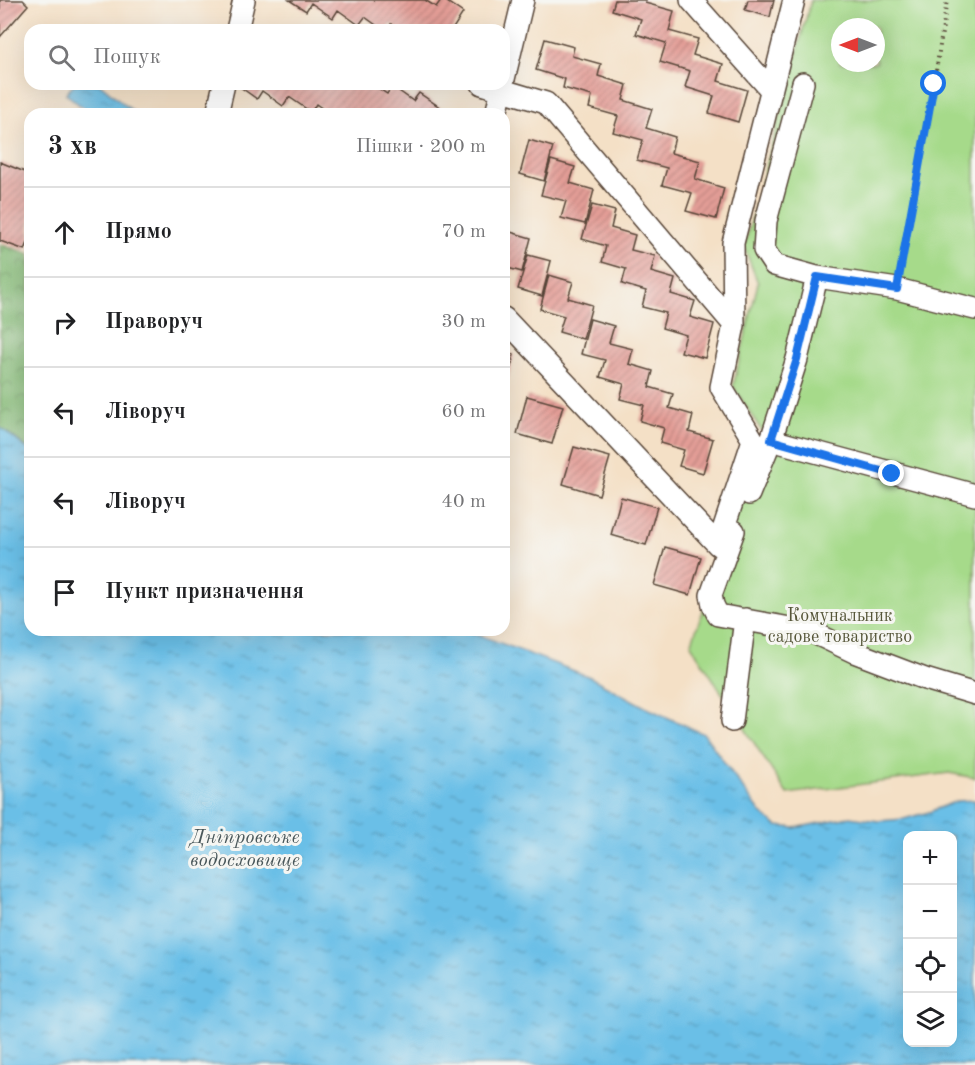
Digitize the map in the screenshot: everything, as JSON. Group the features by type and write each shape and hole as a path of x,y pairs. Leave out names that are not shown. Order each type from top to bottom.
{"lane":[{"path":"244,0 244,24"},
{"path":"510,42 523,0"},
{"path":"691,0 771,90"},
{"path":"510,324 718,545 753,440 721,387 734,325 733,243 794,0"},
{"path":"803,83 766,221 764,250 774,265 817,277 897,289 975,309"},
{"path":"510,89 546,103 734,325"},
{"path":"219,108 224,90"},
{"path":"496,108 497,90"},
{"path":"817,277 797,359 771,440 740,515 711,595 713,605 718,615 812,632 874,660 975,694"},
{"path":"771,440 975,495"},
{"path":"732,721 745,620"}],"path":[{"path":"897,289 947,0"}],"green space":[{"name":"Комунальник садове товариство","path":"811,0 975,0 975,778 949,773 787,794 691,645 763,433 733,386 758,283 744,247"},
{"path":"0,244 24,252 24,445 0,427"}],"water":[{"path":"69,90 107,90 129,108 84,108 66,94"},
{"name":"Дніпровське водосховище","path":"0,427 24,446 24,636 482,636 590,677 645,707 704,734 760,812 777,826 795,828 849,817 879,821 904,819 957,801 975,800 975,1065 0,1065"}],"building":[{"path":"0,0 23,0 28,5 0,37"},
{"path":"289,0 425,0 436,7 441,0 444,0 463,13 456,24 375,24 365,17 358,24 338,10 333,18 311,3 306,11"},
{"path":"615,0 646,0 645,3 674,11 669,31 698,39 693,55 723,64 718,81 747,90 738,122 709,113 714,96 685,87 690,71 660,62 666,43 636,34 641,19 612,10"},
{"path":"748,0 774,0 770,17 745,10"},
{"path":"545,39 574,47 572,56 601,64 598,76 627,85 623,100 652,109 646,128 675,137 671,153 700,161 695,179 724,188 716,219 686,211 692,193 662,185 667,168 637,160 643,140 613,132 618,116 589,108 592,96 563,88 565,79 536,70"},
{"path":"244,90 381,90 387,94 390,90 398,90 413,101 419,93 441,108 322,108 316,104 314,108 305,108 289,97 283,106 262,91 257,99"},
{"path":"529,140 553,147 544,181 520,174"},
{"path":"551,160 575,167 570,183 594,190 585,224 561,218 566,201 541,195"},
{"path":"0,162 24,172 24,250 0,241"},
{"path":"592,205 615,211 611,228 635,235 631,250 655,256 651,272 675,279 671,294 695,301 690,317 714,324 705,358 681,352 686,335 662,328 666,313 642,307 646,291 622,284 626,269 602,262 606,246 582,239"},
{"path":"510,232 531,238 522,272 510,269"},
{"path":"528,255 551,261 542,296 518,289"},
{"path":"549,275 573,282 568,298 592,305 583,339 559,332 564,316 540,309"},
{"path":"590,319 614,326 609,343 633,349 629,364 653,371 649,387 673,394 669,408 693,415 689,432 713,439 703,473 679,466 684,450 660,443 664,428 640,421 644,405 620,399 624,384 600,377 605,360 581,354"},
{"path":"510,354 514,355 510,371"},
{"path":"527,396 563,406 552,444 517,434"},
{"path":"574,447 610,457 599,495 563,484"},
{"path":"621,497 657,507 646,545 611,535"},
{"path":"665,547 701,557 690,595 654,585"}],"route":[{"path":"892,474 771,440 797,359 817,277 897,289 934,84"}]}
